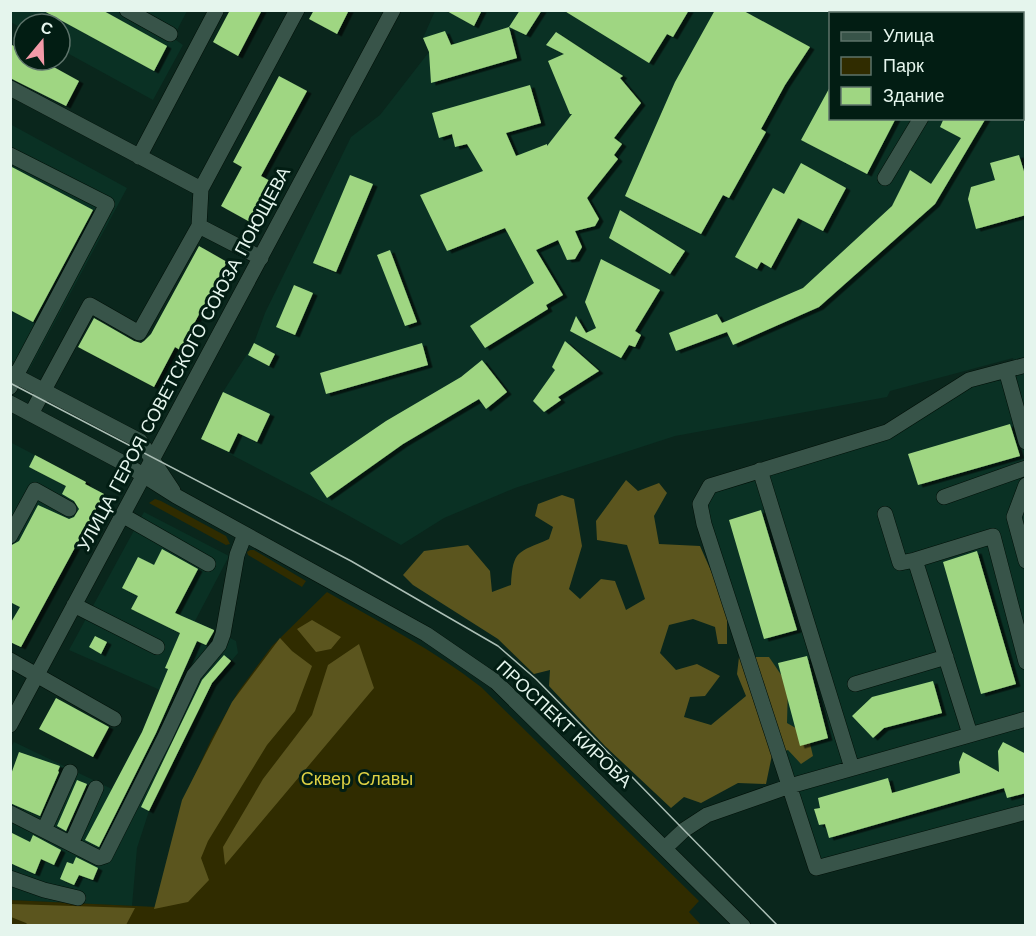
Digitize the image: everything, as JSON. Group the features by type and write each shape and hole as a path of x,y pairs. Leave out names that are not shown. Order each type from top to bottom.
{"street":[{"path":"127,10 170,34"},
{"path":"139,157 216,10"},
{"path":"31,414 90,305 139,333 199,226 201,189 297,10"},
{"name":"УЛИЦА ГЕРОЯ СОВЕТСКОГО СОЮЗА ПОЮЩЕВА","path":"10,725 393,10"},
{"path":"10,88 201,189"},
{"path":"885,178 920,120"},
{"path":"10,155 107,204 12,379"},
{"path":"199,226 261,258"},
{"path":"1026,365 969,380 887,432 710,486 700,504 708,536 816,868 1026,812"},
{"path":"1006,370 1026,442"},
{"name":"ПРОСПЕКТ КИРОВА","path":"12,379 44,391 140,441 176,496"},
{"name":"ПРОСПЕКТ КИРОВА","path":"10,403 426,634 496,682 743,926"},
{"path":"945,497 1026,468"},
{"path":"760,470 852,768"},
{"path":"1026,485 1014,517 1026,561"},
{"path":"10,536 35,490 69,509"},
{"path":"885,514 900,563 993,536 1026,662"},
{"path":"122,515 208,564"},
{"path":"10,813 99,858 105,856 194,675 219,645 224,634 237,555 245,534"},
{"path":"915,560 970,735"},
{"path":"74,605 157,647"},
{"path":"855,684 946,657"},
{"path":"10,660 114,719"},
{"path":"665,849 684,830 707,815 790,786 1026,719"},
{"path":"44,830 70,772"},
{"path":"72,844 96,788"},
{"path":"10,878 44,890 78,898"}],"shaded area":[{"path":"894,10 897,12 829,12 829,120 1024,120 1025,21 1025,812 816,868 704,524 710,486 887,432 969,380 1016,367 1013,358 890,391 887,397 675,436 515,488 444,518 401,545 201,439 223,392 254,343 265,313 351,137 380,115 429,52 423,38 435,11"},
{"path":"10,11 187,11 173,38 183,45 153,100 72,56 72,12 12,12 11,22"},
{"path":"10,124 127,188 29,370 11,360"},
{"path":"10,442 104,494 21,647 11,642"},
{"path":"626,480 638,491 659,483 667,493 654,516 659,544 700,546 727,607 727,644 718,644 715,627 693,619 669,625 660,653 676,670 697,664 720,676 705,696 690,697 684,717 711,725 746,696 737,674 739,657 769,657 788,685 787,723 808,735 813,756 801,764 788,750 772,755 766,784 738,783 701,803 684,797 671,808 605,746 549,686 550,670 534,674 498,639 413,585 403,575 424,551 468,545 490,571 492,592 511,585 516,558 524,550 549,539 553,527 535,516 538,504 562,495 574,499 582,546 569,589 580,599 601,579 615,581 626,610 645,599 627,545 597,540 596,521"},
{"path":"144,512 229,556 195,621 236,641 238,653 212,683 149,811 137,848 132,906 11,900 10,749 14,742 112,789 142,732 160,690 69,650"},
{"path":"312,620 341,637 331,649 316,652 297,629"},
{"path":"280,638 292,651 312,666 295,711 267,745 208,841 201,858 209,880 188,902 154,909 182,800 232,702"},
{"path":"359,644 374,688 225,865 223,847 263,779 312,715 328,665"},
{"path":"10,904 135,908 126,925 29,926 11,917"}],"green space":[{"path":"155,499 226,536 230,544 226,545 149,503"},
{"path":"254,550 306,581 302,587 248,555 247,552"},
{"name":"Сквер Славы","path":"327,592 425,649 481,687 699,901 689,912 701,925 11,926 10,900 157,907 188,790 211,740 238,692 272,646"}],"building":[{"path":"42,10 102,10 167,46 154,71 72,26 72,12"},
{"path":"230,10 262,10 238,56 213,42"},
{"path":"314,10 349,10 337,34 309,19"},
{"path":"445,10 482,10 474,26"},
{"path":"520,10 542,10 526,35 509,27"},
{"path":"563,10 689,10 673,37 667,34 649,63"},
{"path":"715,10 742,10 810,47 785,85 761,129 766,132 729,198 723,195 701,234 625,196 675,82"},
{"path":"509,27 517,58 431,83 429,52 423,38 445,31 451,45"},
{"path":"556,32 623,76 620,78 641,103 614,138 622,144 614,155 618,159 587,198 599,219 595,226 575,231 582,247 575,259 567,260 558,240 536,250 563,295 546,305 548,309 485,348 470,326 534,283 505,228 447,251 420,195 483,171 467,144 455,147 452,134 439,138 432,113 530,85 541,123 506,133 516,156 547,144 547,146 572,114 570,114 548,61 564,54 546,45"},
{"path":"10,44 12,45 12,72 63,72 79,81 66,106 10,78"},
{"path":"279,76 307,91 261,176 272,182 250,222 221,206 242,167 233,162"},
{"path":"829,89 829,120 895,120 867,174 801,140"},
{"path":"943,120 985,120 935,204 819,307 733,345 727,332 676,351 669,333 717,314 722,323 803,288 892,206 910,170 931,184 961,138 940,127"},
{"path":"1019,155 1026,178 1026,215 976,229 968,199 971,187 995,180 990,163"},
{"path":"801,163 846,188 823,231 798,218 771,268 761,262 757,269 735,257 773,188 784,194"},
{"path":"10,166 93,210 33,322 10,310"},
{"path":"350,175 373,184 336,272 313,263"},
{"path":"620,210 685,251 670,274 609,238"},
{"path":"199,246 227,262 180,350 175,347 154,387 78,347 94,318 134,341 141,343 144,341 151,334"},
{"path":"390,250 417,322 405,326 377,255"},
{"path":"601,259 660,290 635,331 641,335 635,347 629,345 621,358 570,331 576,316 586,333 596,328 585,302"},
{"path":"294,285 313,293 295,335 276,327"},
{"path":"565,341 599,371 558,397 561,400 544,412 533,401 555,370 552,367"},
{"path":"254,343 275,354 269,366 248,355"},
{"path":"422,343 428,365 326,394 320,373"},
{"path":"482,360 507,392 486,409 479,399 403,444 327,498 310,473 386,421 461,377"},
{"path":"223,392 270,414 257,442 238,433 229,452 201,439"},
{"path":"1010,424 1020,456 918,485 908,454"},
{"path":"35,455 104,494 21,647 10,642 10,624 20,607 10,602 10,546 19,541 38,505 69,519 74,517 79,509 74,501 62,494 66,486 29,467"},
{"path":"761,510 797,630 764,639 729,520"},
{"path":"162,549 198,569 175,613 214,631 206,645 197,641 156,733 99,847 85,840 142,732 180,633 131,609 138,596 122,588 138,557 154,565"},
{"path":"977,551 1016,684 981,694 943,562"},
{"path":"95,636 107,642 101,654 89,647"},
{"path":"224,655 231,661 212,683 149,811 141,807 202,680"},
{"path":"807,656 828,738 800,746 778,663"},
{"path":"933,681 942,713 884,728 873,738 852,716 872,697"},
{"path":"56,698 109,727 93,757 39,729"},
{"path":"1003,742 1026,754 1026,793 1007,798 1004,788 829,838 825,824 819,825 814,809 820,808 818,798 888,778 892,793 960,773 959,762 963,752 999,772 998,751"},
{"path":"19,752 60,766 40,816 10,803 10,777"},
{"path":"77,780 87,784 66,831 57,826"},
{"path":"10,832 30,842 33,835 61,850 54,865 41,859 35,874 10,863"},
{"path":"76,857 98,868 93,880 79,875 74,885 60,879 67,862 73,864"}],"tram line":[{"path":"10,383 351,561 498,646 536,679 778,926"}]}
